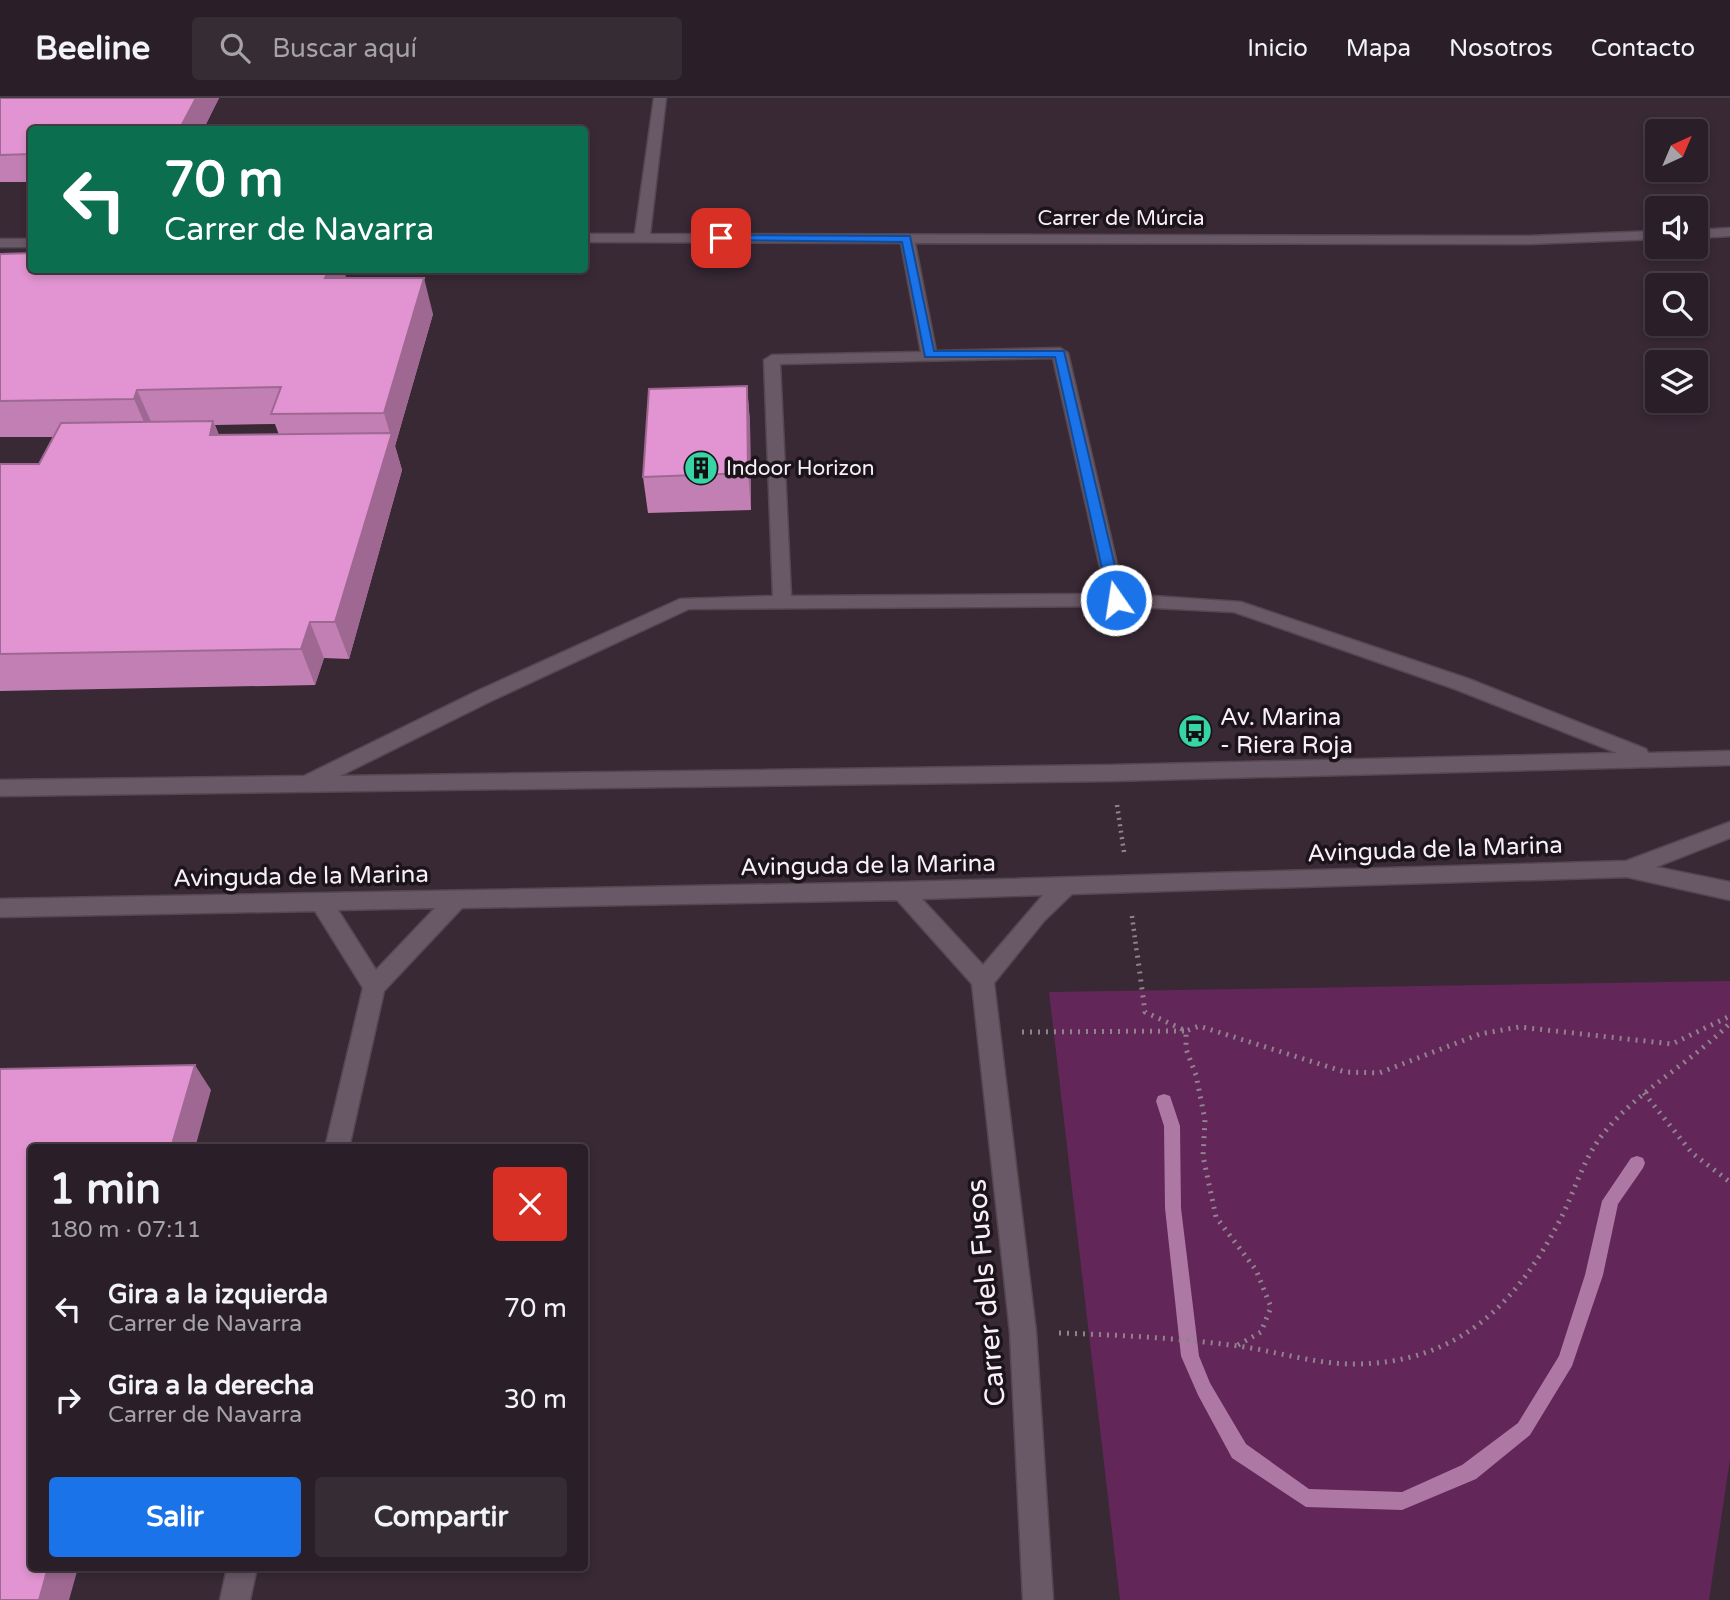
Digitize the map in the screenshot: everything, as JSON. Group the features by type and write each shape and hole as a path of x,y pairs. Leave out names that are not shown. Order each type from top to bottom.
{"street":[{"path":"642,238 660,98"},
{"path":"1708,233 1730,232"},
{"name":"Carrer de Múrcia","path":"588,238 1530,240 1645,235"},
{"path":"906,238 929,355"},
{"path":"0,243 28,243"},
{"path":"782,602 772,360 1060,353 1116,600"},
{"path":"305,784 484,696 686,603 1116,600 1235,606 1462,684 1648,757"},
{"path":"0,788 1112,773 1648,757 1730,758"},
{"name":"Avinguda de la Marina","path":"0,908 902,891 1627,869 1730,830"},
{"path":"1627,869 1730,891"},
{"path":"902,891 983,981 1036,915 1068,886"},
{"path":"338,1144 374,987 457,899"},
{"path":"321,902 374,987"},
{"name":"Carrer dels Fusos","path":"983,981 1023,1332 1038,1600"},
{"path":"235,1600 241,1571"}],"path":[{"path":"1141,991 1145,1012 1186,1031"},
{"path":"989,1035 1053,1030 1186,1031 1199,1026 1345,1072 1379,1073 1480,1034 1519,1027 1672,1044 1698,1034 1730,1016"},
{"path":"1023,1332 1238,1346 1293,1357 1353,1364 1419,1358 1470,1336 1502,1306 1559,1222 1580,1168 1603,1133 1644,1093 1697,1055 1730,1023"},
{"path":"1186,1031 1186,1049 1196,1075 1205,1120 1203,1156 1216,1217 1256,1270 1271,1307 1261,1332 1238,1346"},
{"path":"1644,1093 1692,1153 1730,1182"}],"shaded area":[{"path":"1730,981 1730,1459 1709,1600 1120,1600 1049,992"}],"building":[{"path":"0,98 196,98 181,126 28,126 28,154 0,155"},
{"path":"28,253 28,273 328,273 325,278 424,278 384,413 271,414 281,387 137,390 134,399 0,401 0,254"},
{"path":"747,386 748,473 643,477 649,389"},
{"path":"213,421 210,435 392,433 335,622 310,622 301,649 0,654 0,464 39,464 61,423"},
{"path":"195,1065 172,1144 28,1144 28,1571 47,1571 39,1600 0,1600 0,1069"}],"waterway":[{"path":"1164,1101 1172,1126 1173,1208 1190,1356 1204,1389 1239,1451 1306,1498 1402,1501 1469,1472 1524,1429 1566,1360 1594,1275 1610,1201 1637,1163"}],"place":[{"name":"Indoor Horizon","path":"701,468"},
{"name":"Av. Marina - Riera Roja","path":"1195,731"}],"route":[{"path":"721,238 906,238 929,355 1060,353 1116,600"}]}
